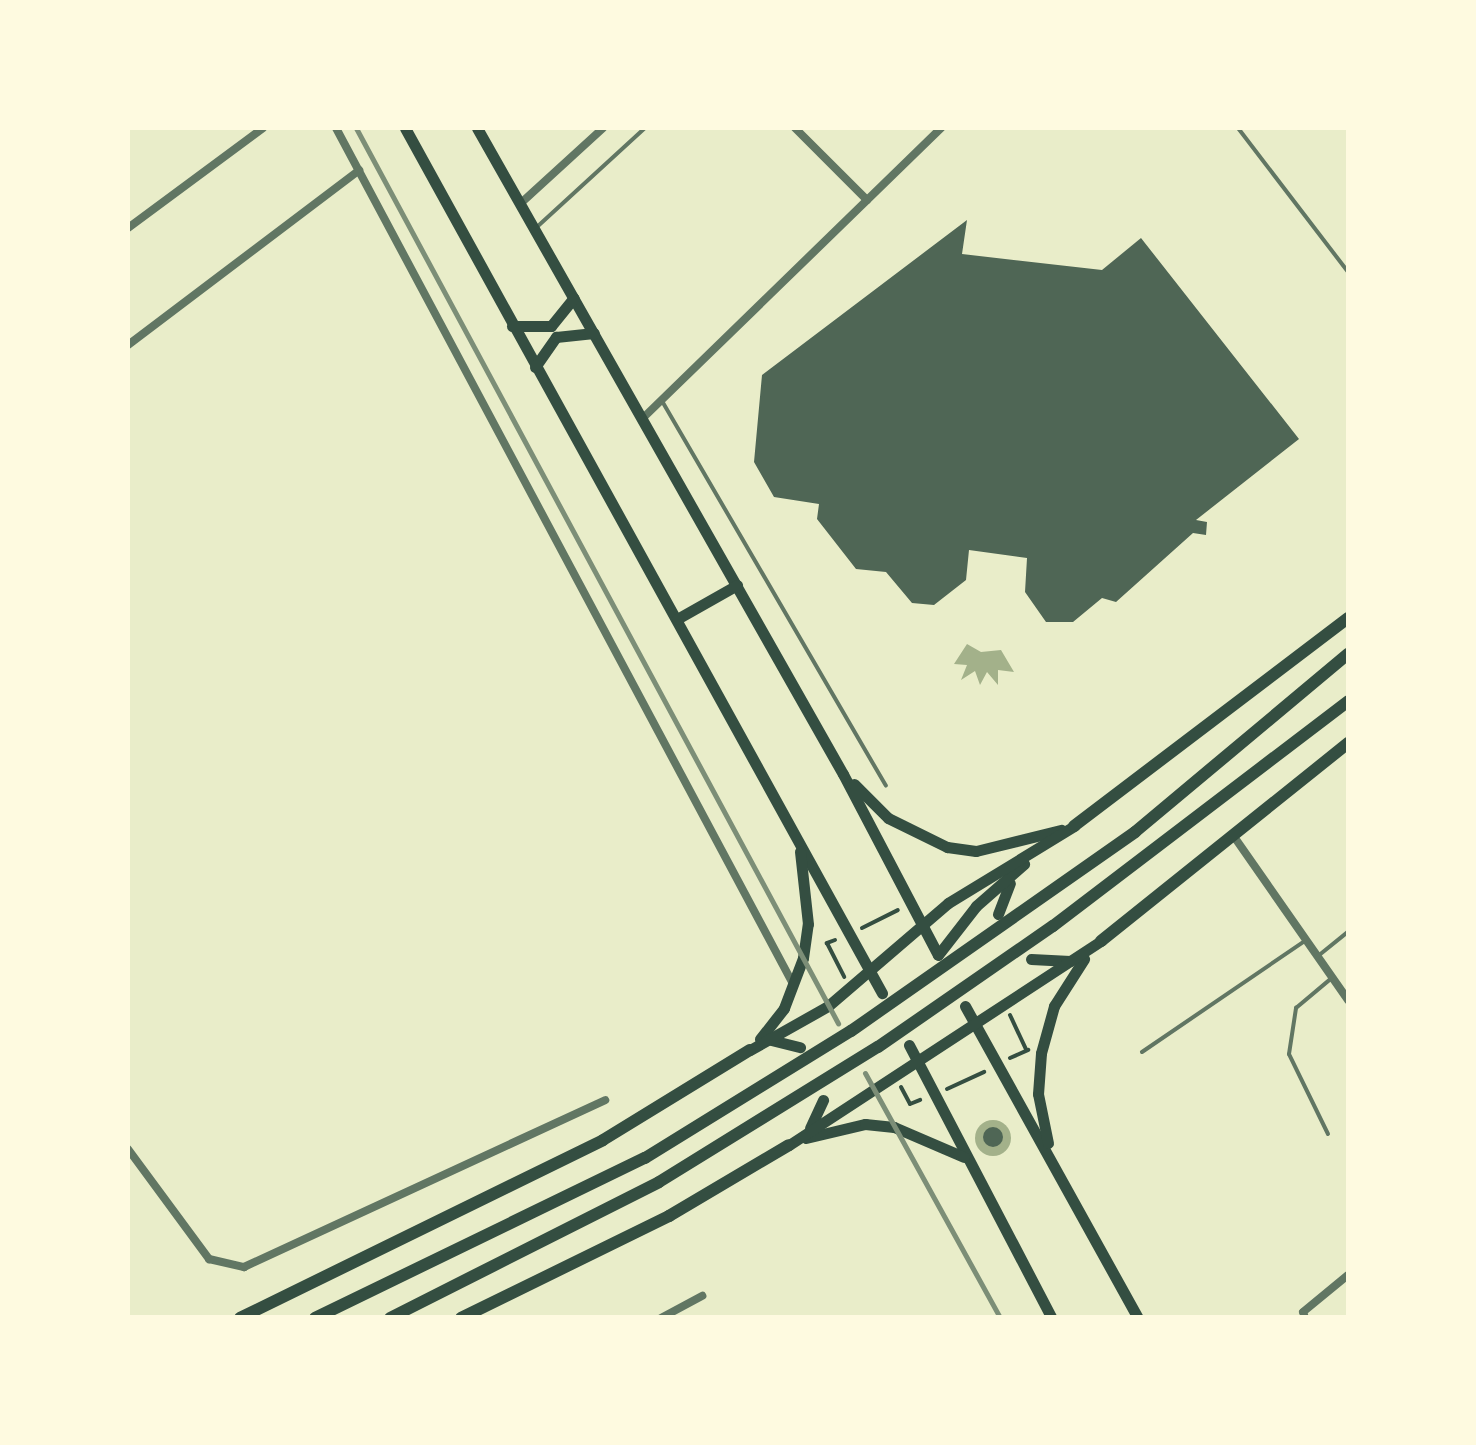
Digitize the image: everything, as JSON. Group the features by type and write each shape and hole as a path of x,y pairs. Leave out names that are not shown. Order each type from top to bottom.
{"highway":[{"path":"1074,826 1348,618"},
{"path":"315,1318 646,1158 851,1031 1135,832 1348,654"},
{"path":"390,1318 659,1182 878,1047 1053,926 1348,701"},
{"path":"1101,941 1235,838 1348,743"},
{"path":"240,1318 602,1140 750,1050"},
{"path":"462,1318 669,1216 788,1145"}],"main road":[{"path":"405,128 852,932 882,993"},
{"path":"477,128 843,774 938,956 976,906 1040,849"},
{"path":"512,326 550,326 574,298"},
{"path":"536,367 556,337 594,334"},
{"path":"677,619 737,585"},
{"path":"843,774 888,818 947,847 976,851 1074,826"},
{"path":"750,1050 850,990 873,974 922,924 1074,826"},
{"path":"750,1050 784,1008 808,924 797,837"},
{"path":"998,914 1001,896 1021,867"},
{"path":"788,1145 893,1071 1101,941"},
{"path":"1063,1179 1046,1138 1038,1094 1041,1053 1060,994 1101,941"},
{"path":"1031,958 1070,961"},
{"path":"965,1006 1138,1318"},
{"path":"768,1040 800,1047"},
{"path":"913,1042 916,1058 966,1158 1052,1318"},
{"path":"808,1131 824,1100"},
{"path":"788,1145 865,1124 935,1139 966,1158"}],"street":[{"path":"128,228 263,128"},
{"path":"336,128 793,985"},
{"path":"521,203 604,128"},
{"path":"795,128 867,200"},
{"path":"643,418 941,128"},
{"path":"128,345 359,170"},
{"path":"1235,838 1348,1000"},
{"path":"128,1149 210,1259 244,1267 605,1100"},
{"path":"1304,1318 1303,1312 1348,1275"},
{"path":"662,1318 702,1296"}],"lane":[{"path":"535,228 644,128"},
{"path":"1238,128 1348,272"},
{"path":"662,401 886,786"},
{"path":"1318,956 1348,932"},
{"path":"1142,1052 1306,940"},
{"path":"1328,1134 1289,1054 1296,1008 1332,976"}],"path":[{"path":"850,990 828,943 911,904"},
{"path":"893,1071 910,1104 1026,1050 1041,1053"}],"shaded area":[{"path":"967,644 981,652 1001,650 1014,672 998,670 998,685 987,672 980,685 975,671 961,680 967,665 954,664"},
{"path":"993,1120 1006,1125 1011,1138 1006,1151 993,1156 980,1151 975,1138 980,1125"}],"building":[{"path":"967,220 962,254 1102,270 1141,238 1299,439 1196,520 1207,522 1206,535 1193,533 1116,602 1102,598 1073,622 1046,622 1025,592 1027,558 969,550 966,580 934,605 912,603 886,572 856,569 817,519 819,504 774,497 754,462 762,375"},
{"path":"989,1127 997,1127 1003,1137 997,1147 989,1147 983,1141 983,1133"}],"railway":[{"path":"356,128 838,1023"},
{"path":"865,1073 1000,1318"}]}
